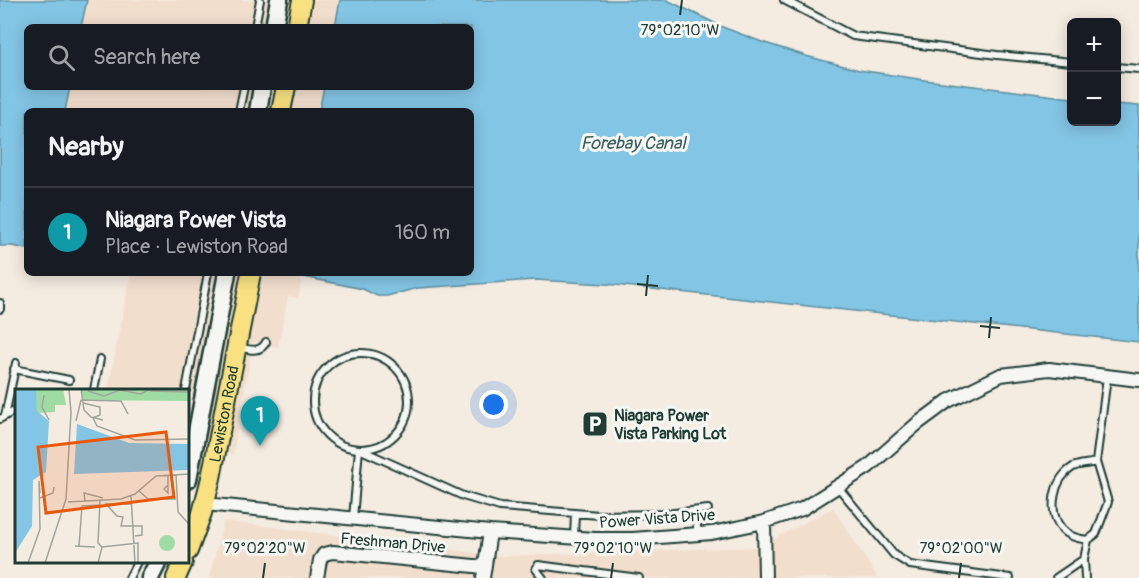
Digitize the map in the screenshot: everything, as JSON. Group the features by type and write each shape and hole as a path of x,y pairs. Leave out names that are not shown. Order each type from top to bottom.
{"main road":[{"path":"275,24 279,0"},
{"path":"298,24 302,0"},
{"path":"258,108 262,90"},
{"path":"282,108 285,90"},
{"path":"189,475 226,276"},
{"name":"Lewiston Road","path":"189,548 205,504 215,460 249,276"},
{"path":"150,578 157,563"},
{"path":"176,578 182,563"}],"street":[{"name":"Power Vista Drive","path":"205,504 574,538 633,539 698,534 764,522 802,509 868,466 948,401 1001,375 1049,369 1139,380"},
{"path":"764,522 765,578"},
{"path":"484,573 490,532"},
{"name":"Freshman Drive","path":"317,578 320,560 324,554 333,552 484,573"}],"lane":[{"path":"256,24 260,0"},
{"path":"784,0 853,36 1067,62"},
{"path":"1121,67 1139,69"},
{"path":"240,108 243,90"},
{"path":"186,389 207,276"},
{"path":"0,303 0,309"},
{"path":"237,347 257,350 263,348 266,342"},
{"path":"359,449 385,443 397,434 405,421 409,406 408,391 393,365 380,357 365,353 339,358 319,377 314,389 312,403 321,429 343,446 359,449 483,503 508,508 575,514 641,515 708,509"},
{"path":"94,389 100,359"},
{"path":"2,418 15,366 69,380"},
{"path":"1085,578 1084,559 1088,540 1096,534 1108,502 1096,462 1107,376"},
{"path":"353,518 359,449"},
{"path":"1088,540 1076,538 1063,530 1054,515 1054,494 1062,477 1074,466 1096,462"},
{"path":"838,487 894,555 910,565 1010,578"},
{"path":"694,511 698,534"},
{"path":"574,538 575,514"},
{"path":"1056,578 1084,559"},
{"path":"129,578 136,563"},
{"path":"543,578 537,569 538,565 639,578"}],"shaded area":[{"path":"87,0 340,0 336,24 82,24"},
{"path":"69,90 323,90 320,108 66,108"},
{"path":"130,276 302,277 298,298 288,296 278,347 253,342 233,454 189,445 189,389 108,389"},
{"path":"833,508 878,578 209,578 224,521 501,556 758,547"}],"water":[{"path":"0,0 87,0 82,24 24,24 24,90 69,90 66,108 24,108 24,248 0,246"},
{"name":"Forebay Canal","path":"340,0 667,0 725,28 762,42 859,70 1067,98 1067,126 1121,126 1121,104 1139,106 1139,342 606,284 535,280 418,288 387,296 377,296 363,289 299,276 474,276 474,108 320,108 323,90 474,90 474,24 336,24"}],"place":[{"name":"Niagara Power Vista Parking Lot","path":"595,424"},
{"name":"Niagara Power Vista","path":"260,446"}]}
